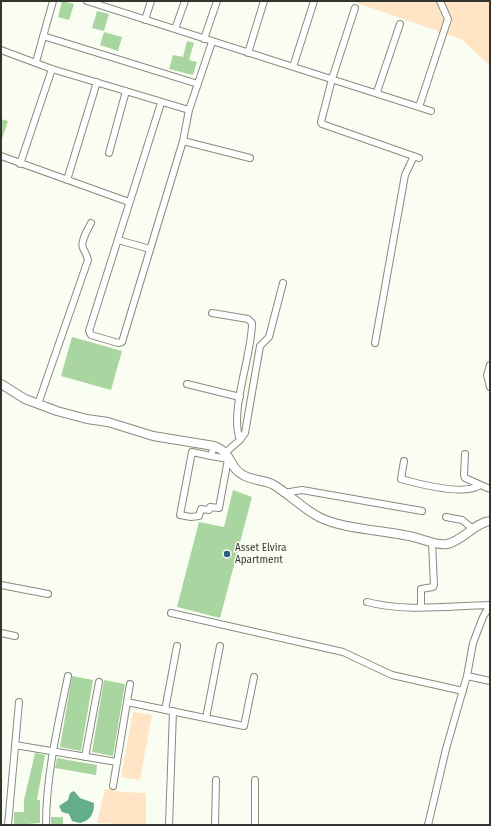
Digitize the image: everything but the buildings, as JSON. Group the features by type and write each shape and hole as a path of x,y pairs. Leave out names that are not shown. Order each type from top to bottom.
{"street":[{"path":"36,62 53,1"},
{"path":"87,1 212,42 377,92 431,111"},
{"path":"110,8 113,1"},
{"path":"145,20 151,1"},
{"path":"175,29 185,1"},
{"path":"204,39 217,1"},
{"path":"248,53 264,1"},
{"path":"293,67 314,1"},
{"path":"419,107 448,19 440,1"},
{"path":"355,8 320,120 322,124 416,157 405,175 375,342"},
{"path":"377,92 400,24"},
{"path":"43,36 198,84"},
{"path":"161,103 89,331 91,334 118,343 122,342 182,141 189,110 212,42"},
{"path":"1,50 161,103 189,110"},
{"path":"20,164 52,68"},
{"path":"67,180 97,82"},
{"path":"109,153 126,91"},
{"path":"182,141 250,158"},
{"path":"1,156 129,202"},
{"path":"38,404 88,260 82,244 91,224"},
{"path":"118,240 150,249"},
{"path":"226,452 240,440 248,424 260,346 269,337 283,283"},
{"path":"212,313 248,319 252,323 240,397 237,432 240,440"},
{"path":"490,365 487,375 490,387"},
{"path":"1,384 25,399 57,411 108,422 153,436 214,446 226,452 234,467 243,476 273,485 320,518 350,526 420,538 432,543 448,544 490,521"},
{"path":"187,384 240,397"},
{"path":"211,456 214,446"},
{"path":"192,452 211,456 228,459 220,508 210,507 209,510 201,509 199,516 191,517 180,515 192,452"},
{"path":"465,454 464,475 470,481 490,489"},
{"path":"404,461 401,479 456,490 474,490 480,485"},
{"path":"284,493 302,490 422,511"},
{"path":"446,517 462,520 473,529"},
{"path":"421,606 422,589 433,587 434,585 432,543"},
{"path":"1,585 48,594"},
{"path":"367,602 379,605 489,605 473,643 467,676 446,749 428,825"},
{"path":"171,613 343,652 392,675 463,691"},
{"path":"1,633 15,636"},
{"path":"165,710 178,646"},
{"path":"206,718 220,646"},
{"path":"46,825 46,807 54,751 68,676"},
{"path":"467,676 490,681"},
{"path":"127,702 244,726 254,677"},
{"path":"86,757 99,682"},
{"path":"113,786 130,684"},
{"path":"8,825 19,702"},
{"path":"169,825 173,711"},
{"path":"15,745 117,762"},
{"path":"215,825 216,780"},
{"path":"255,780 255,825"}],"shaded area":[{"path":"351,1 490,1 490,66 461,39"},
{"path":"133,712 152,715 140,780 121,777"},
{"path":"105,789 123,792 146,793 146,825 97,823"},
{"path":"74,791 80,798 94,803 91,816 87,820 80,823 72,821 69,814 62,812 59,806 68,800 70,793"}],"place":[{"name":"Asset Elvira Apartment","path":"227,554"}]}
